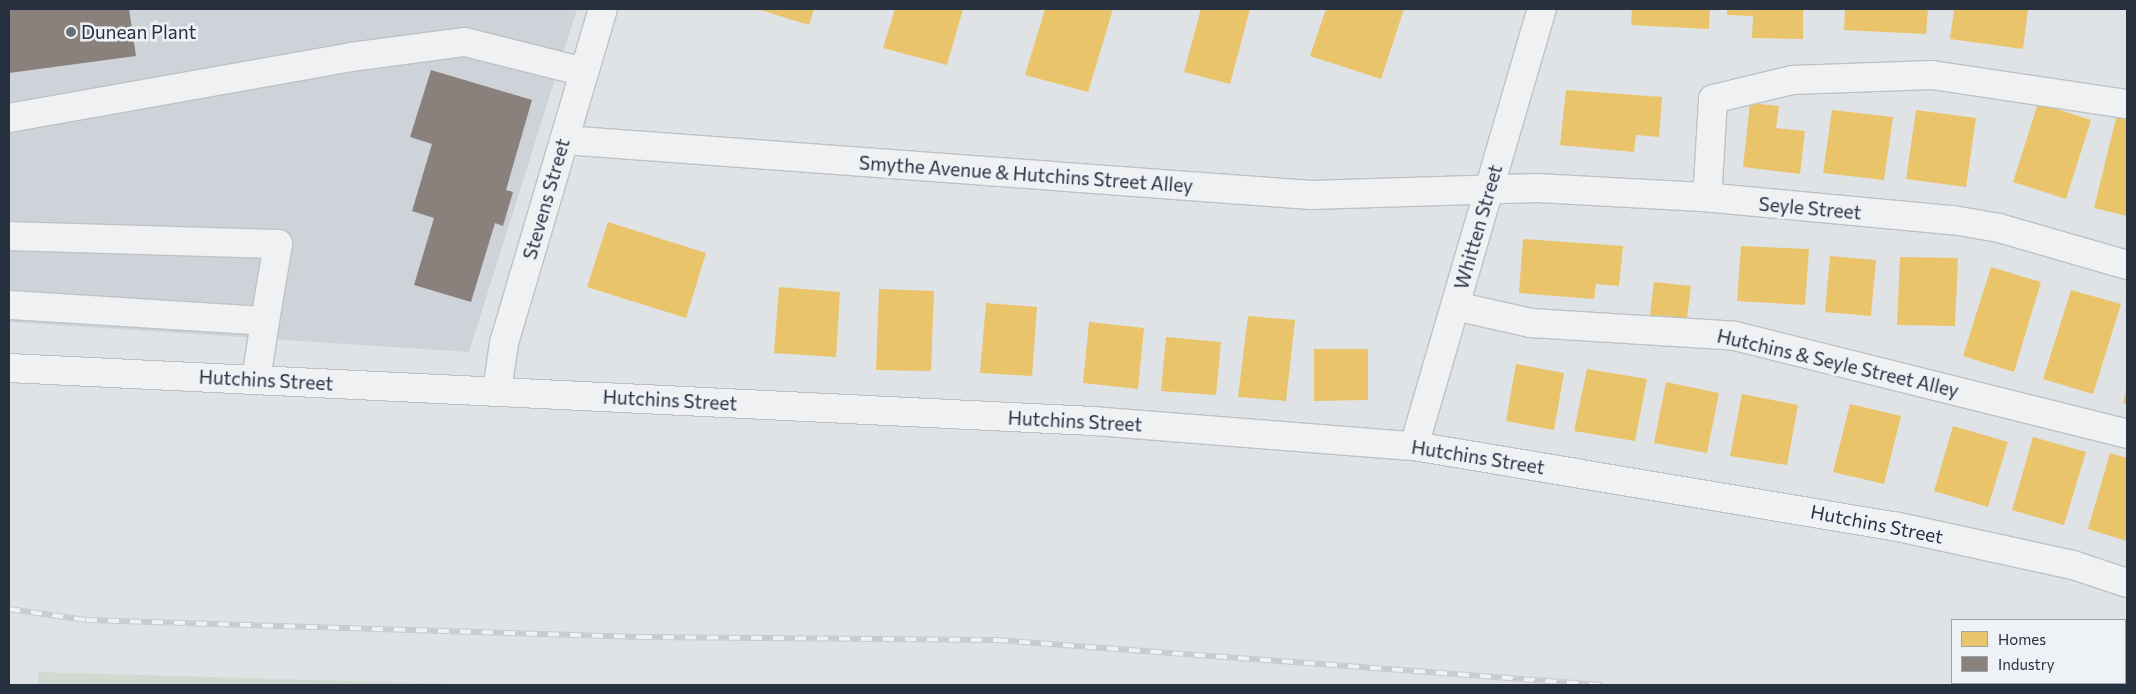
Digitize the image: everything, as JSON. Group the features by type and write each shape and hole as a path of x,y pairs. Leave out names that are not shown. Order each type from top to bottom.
{"street":[{"name":"Stevens Street","path":"497,391 504,343 603,9"},
{"name":"Whitten Street","path":"1414,446 1542,9"},
{"path":"9,118 351,57 465,42 584,72"},
{"path":"1703,197 1708,184 1713,100 1792,80 1932,75 2127,104"},
{"name":"Smythe Avenue & Hutchins Street Alley","path":"564,140 1311,195 1488,190"},
{"name":"Seyle Street","path":"1488,190 1537,188 1703,197 1953,220 1999,228 2127,265"},
{"path":"9,236 278,244 256,380"},
{"path":"9,305 265,321"},
{"name":"Hutchins & Seyle Street Alley","path":"1455,306 1531,323 1735,336 2127,434"},
{"name":"Hutchins Street","path":"9,368 1093,421 1414,446 1894,526 2073,565 2127,583"}],"shaded area":[{"path":"9,9 577,9 469,352 9,322"},
{"path":"38,672 491,685 38,685"}],"building: Homes":[{"path":"757,9 814,9 809,25"},
{"path":"895,9 963,9 947,65 883,48"},
{"path":"1045,9 1113,9 1088,92 1025,75"},
{"path":"1201,9 1250,9 1230,84 1184,72"},
{"path":"1326,9 1404,9 1381,79 1310,56"},
{"path":"1632,9 1710,9 1709,29 1631,25"},
{"path":"1727,9 1803,9 1803,39 1752,38 1753,16 1727,15"},
{"path":"1845,9 1928,9 1926,34 1844,30"},
{"path":"1954,9 2028,9 2023,49 1950,39"},
{"path":"1566,90 1662,97 1659,137 1636,135 1634,152 1560,145"},
{"path":"1750,103 1779,106 1776,128 1805,131 1800,174 1743,167"},
{"path":"2038,103 2091,120 2066,199 2013,182"},
{"path":"2119,106 2127,108 2127,216 2094,208"},
{"path":"1832,110 1893,117 1884,180 1823,173"},
{"path":"1916,110 1976,118 1966,187 1906,179"},
{"path":"608,222 706,253 686,318 587,287"},
{"path":"1523,239 1623,246 1619,286 1596,284 1594,299 1519,293"},
{"path":"1741,246 1809,249 1805,305 1737,301"},
{"path":"1830,256 1876,260 1871,316 1825,312"},
{"path":"1900,257 1958,258 1955,326 1897,325"},
{"path":"1991,267 2041,282 2014,372 1963,356"},
{"path":"1654,282 1691,286 1687,318 1650,315"},
{"path":"779,287 840,292 836,357 774,353"},
{"path":"879,289 934,291 931,371 876,370"},
{"path":"2071,290 2121,304 2093,394 2043,379"},
{"path":"986,303 1037,307 1032,376 980,373"},
{"path":"1248,316 1295,320 1286,401 1238,397"},
{"path":"1089,322 1144,328 1138,389 1083,383"},
{"path":"1166,337 1221,342 1216,395 1161,391"},
{"path":"1314,349 1368,349 1368,400 1314,401"},
{"path":"1516,364 1564,373 1554,430 1506,421"},
{"path":"1587,369 1647,379 1635,441 1574,431"},
{"path":"1666,382 1719,393 1707,453 1654,443"},
{"path":"2127,387 2127,404 2123,403"},
{"path":"1742,394 1798,405 1787,465 1730,456"},
{"path":"1850,404 1901,416 1884,484 1833,472"},
{"path":"1953,426 2008,442 1988,507 1934,491"},
{"path":"2033,437 2086,452 2064,525 2012,510"},
{"path":"2110,453 2127,458 2127,541 2088,529"}],"building: Industry":[{"name":"Dunean Plant","path":"9,9 129,9 136,56 9,73"},
{"path":"431,70 532,100 506,190 513,192 503,226 495,223 471,302 414,285 434,218 412,211 432,144 410,137"}],"railway":[{"path":"9,609 86,620 641,637 997,640 1602,685"}],"place":[{"name":"Dunean Plant","path":"71,32"}]}
